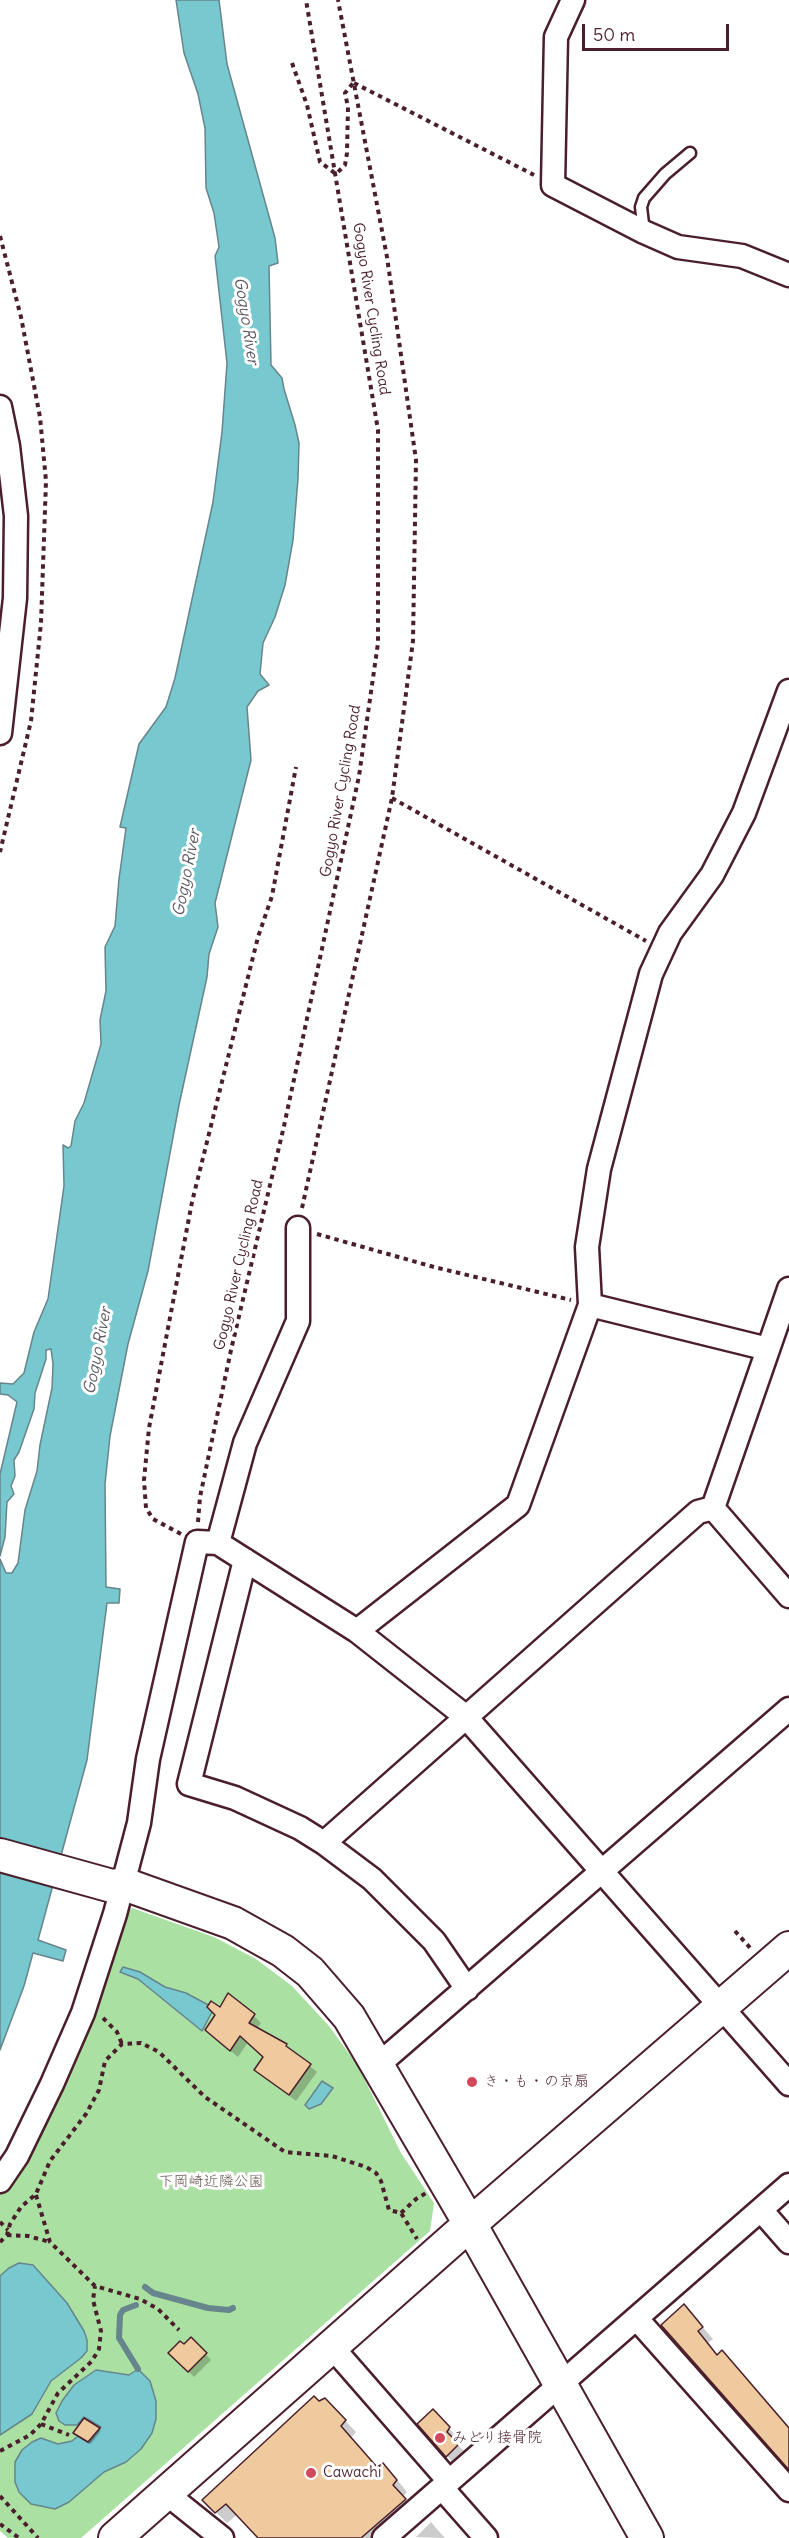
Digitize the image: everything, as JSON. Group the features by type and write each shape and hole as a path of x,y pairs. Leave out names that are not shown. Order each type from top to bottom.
{"street":[{"path":"573,0 556,37 553,185 678,247 742,256 789,275"},
{"path":"0,407 16,516 15,598 0,733"},
{"path":"357,1631 518,1505 590,1305 587,1247 599,1169 651,974 670,933 712,874 744,813 789,691"},
{"path":"0,2181 17,2156 85,2008 118,1885 139,1823 148,1759 207,1542 298,1321 298,1228"},
{"path":"713,1508 789,1288"},
{"path":"590,1305 768,1349"},
{"path":"713,1508 789,1596"},
{"path":"324,1843 465,1716 699,1512 713,1508"},
{"path":"207,1542 245,1560 357,1631 465,1716 789,2084"},
{"path":"245,1560 189,1784 236,1798 300,1828 324,1843 372,1879 434,1941 467,1989"},
{"path":"378,2065 789,1709"},
{"path":"0,1855 118,1885 233,1923 284,1950 310,1972 349,2017 378,2065 647,2538"},
{"path":"115,2538 470,2224 789,1948"},
{"path":"384,2538 789,2185"},
{"path":"761,2210 789,2242"},
{"path":"637,2319 789,2490"},
{"path":"332,2347 486,2538"},
{"path":"167,2494 222,2538"}],"lane":[{"path":"644,232 641,207 644,198 665,174 690,153"}],"path":[{"name":"Gogyo River Cycling Road","path":"207,1542 200,1497 231,1350 284,1126 359,776 378,643 378,430 306,0"},
{"path":"338,0 387,257 416,460 413,641 392,798 298,1228 434,1267 590,1305"},
{"path":"292,63 307,105 321,162 336,174 345,165 348,107 345,93 353,82"},
{"path":"353,82 553,185"},
{"path":"207,1542 168,1529 153,1519 146,1508 144,1480 149,1428 192,1202 258,937 272,896 296,767"},
{"path":"392,798 663,950"},
{"path":"735,1931 756,1955"},
{"path":"85,2008 103,2018 117,2032 122,2044"},
{"path":"0,2242 21,2207 36,2194 50,2161 86,2114 99,2090 105,2061 122,2044 141,2043 159,2052 205,2097 285,2152 332,2156 366,2167 376,2174 381,2181 388,2210 401,2214 421,2246"},
{"path":"401,2214 416,2199 431,2191"},
{"path":"36,2194 50,2242"},
{"path":"0,2222 8,2232 50,2242 95,2286 140,2299 158,2309 179,2330"},
{"path":"0,2451 30,2435 41,2424 58,2393 92,2361 99,2349 101,2331 93,2300 95,2286"},
{"path":"41,2424 69,2435"},
{"path":"0,2496 38,2538"},
{"path":"0,2524 19,2538"}],"green space":[{"name":"下岡崎近隣公園","path":"132,1908 214,1937 256,1959 292,1986 329,2026 358,2066 401,2153 434,2203 430,2231 81,2538 8,2538 0,2531 0,2192 19,2165 121,1918"}],"water":[{"name":"Gogyo River","path":"176,0 219,0 227,64 275,238 278,263 269,266 271,365 282,378 299,443 293,540 285,585 275,617 263,643 260,674 269,685 258,691 247,707 251,760 215,903 218,927 209,954 207,977 179,1105 148,1271 128,1344 110,1436 105,1484 106,1587 120,1589 119,1603 107,1603 87,1760 38,1940 66,1950 63,1961 33,1953 24,1986 0,2050 0,1559 6,1573 12,1573 18,1563 25,1510 37,1471 52,1388 51,1349 46,1350 46,1359 35,1393 34,1409 14,1460 15,1476 11,1486 14,1494 7,1502 5,1537 0,1556 0,1474 17,1402 8,1395 0,1394 0,1383 13,1384 24,1373 34,1332 48,1299 64,1186 63,1145 68,1148 71,1146 75,1121 84,1103 101,1044 100,1020 106,991 105,947 115,926 126,828 120,827 139,744 166,707 175,678 213,502 222,432 227,363 215,256 219,247 214,213 206,188 205,128 198,94 184,53"},
{"path":"123,1967 140,1972 165,1987 186,1993 214,2008 202,2031 138,1979 120,1972"},
{"path":"322,2081 333,2088 321,2104 309,2109 305,2105"},
{"path":"19,2263 33,2265 67,2303 84,2331 87,2351 51,2381 32,2414 0,2435 0,2276"},
{"path":"138,2369 150,2381 156,2401 156,2419 152,2433 141,2449 126,2462 104,2472 69,2502 55,2509 31,2504 19,2492 15,2482 15,2462 22,2450 41,2438 58,2444 72,2441 78,2436 89,2443 101,2427 84,2417 77,2425 65,2425 59,2421 56,2413 62,2401 74,2385 96,2370 129,2375"}],"building":[{"path":"228,1993 255,2014 249,2023 287,2044 286,2046 311,2064 289,2095 254,2070 263,2057 240,2036 230,2051 205,2030 215,2015 207,2007 211,2001 220,2007"},
{"path":"684,2304 703,2327 698,2331 717,2355 722,2350 789,2428 789,2470 661,2325"},
{"path":"191,2337 207,2353 188,2372 168,2353 180,2341 184,2344"},
{"name":"Cawachi","path":"314,2396 319,2401 325,2398 346,2420 341,2426 377,2467 383,2463 397,2480 393,2485 406,2499 361,2538 258,2538 226,2504 215,2513 202,2500"},
{"name":"みどり接骨院","path":"433,2409 450,2427 447,2432 459,2444 446,2457 417,2424"},
{"path":"84,2418 100,2428 88,2442 73,2433"}],"waterway":[{"path":"145,2287 153,2293 208,2308 229,2310 233,2308"},
{"path":"136,2305 123,2310 120,2315 119,2338 138,2369"}],"place":[{"name":"き・も・の京扇","path":"472,2082"},
{"name":"みどり接骨院","path":"440,2438"},
{"name":"Cawachi","path":"311,2473"}]}
